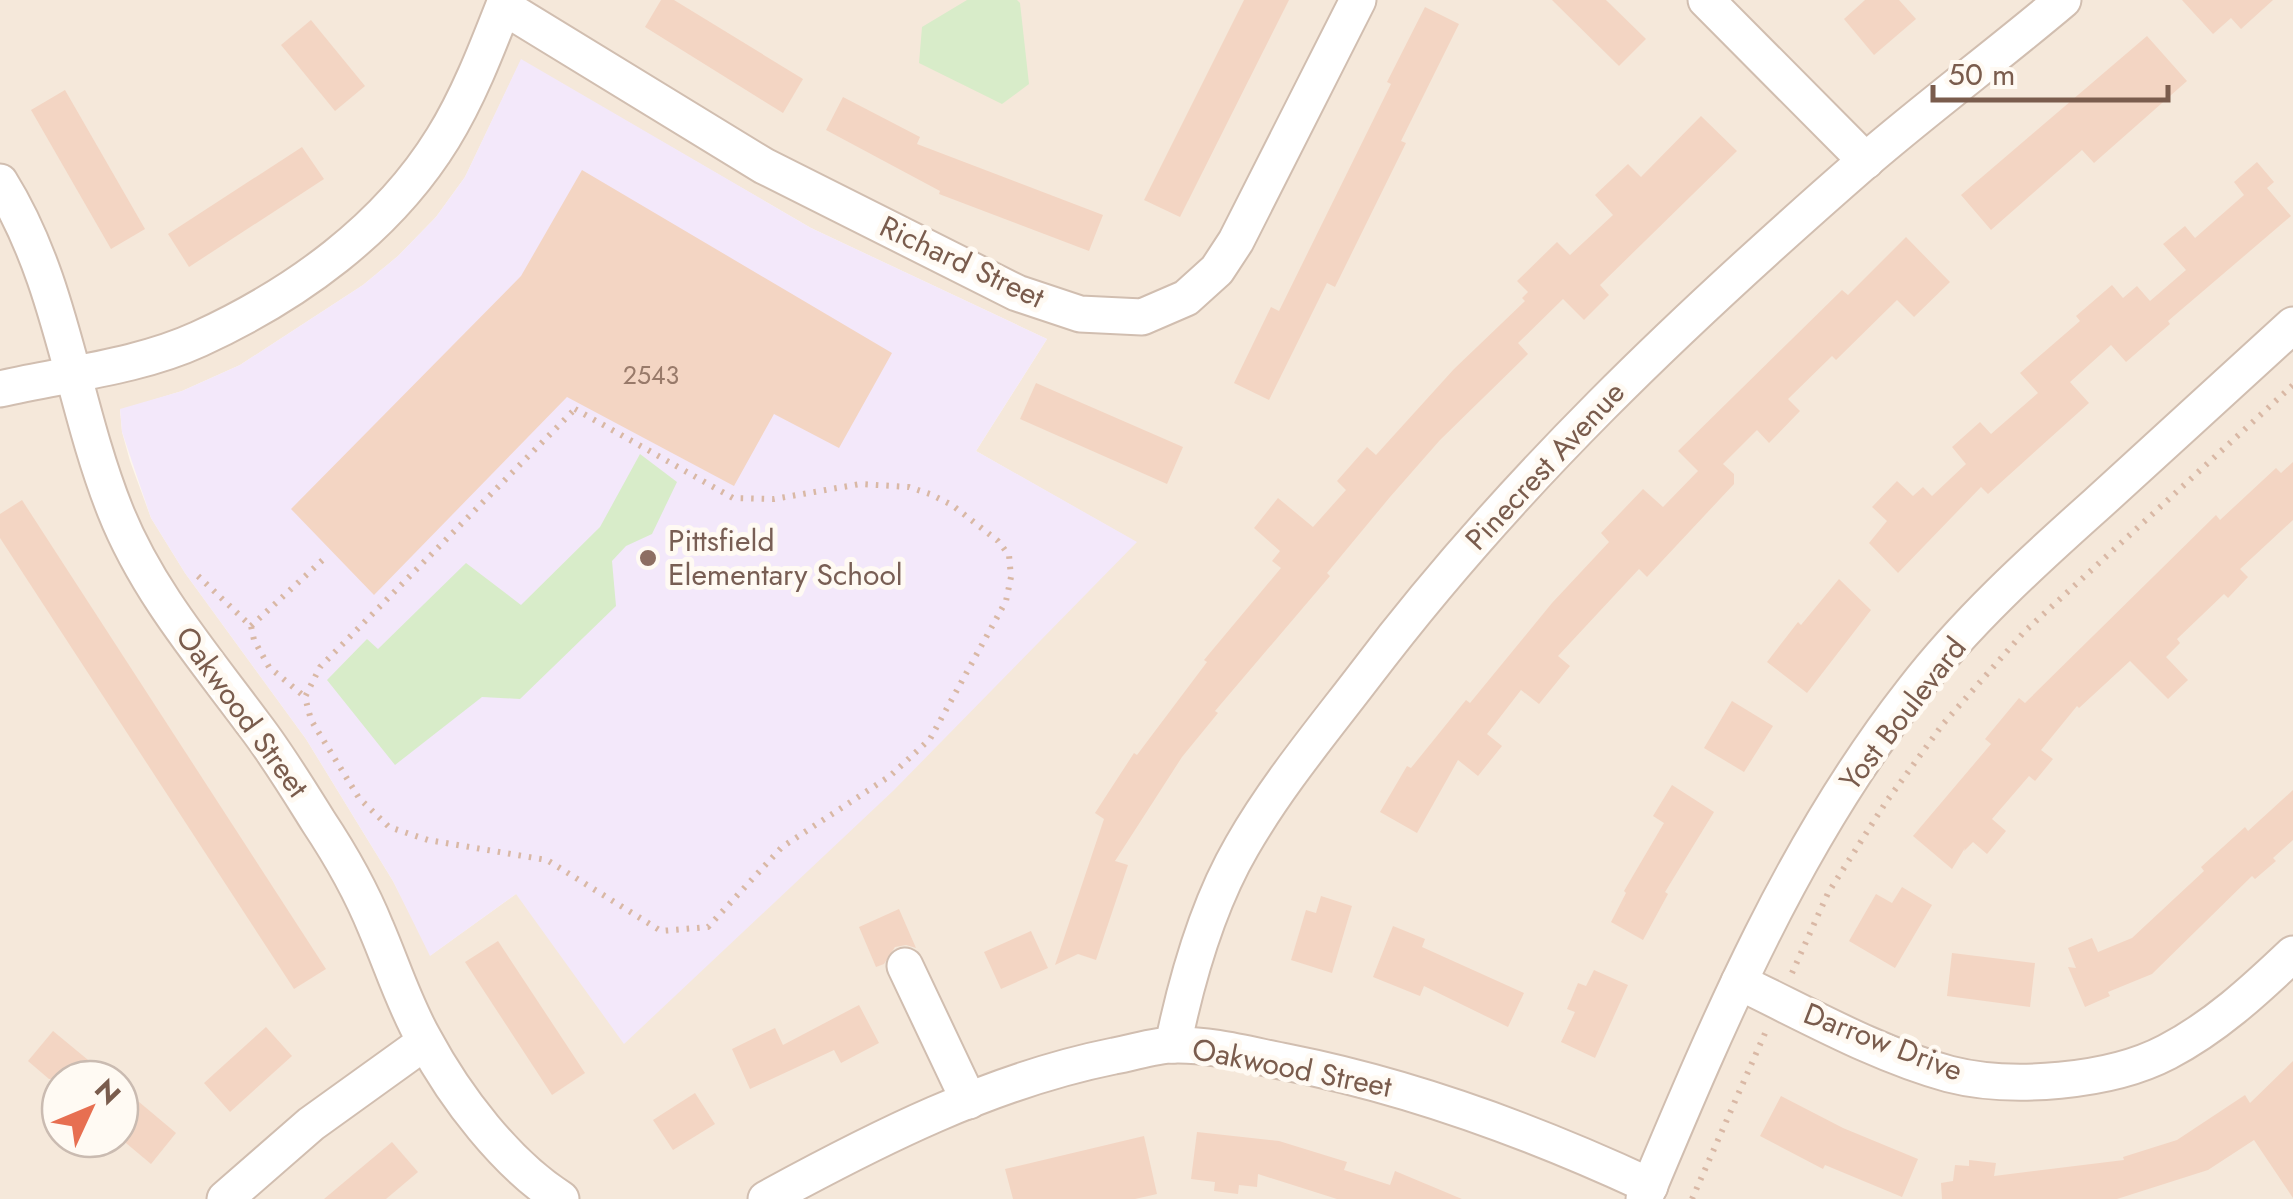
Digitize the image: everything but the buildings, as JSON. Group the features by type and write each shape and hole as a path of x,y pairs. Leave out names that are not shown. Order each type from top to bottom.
{"street":[{"name":"Richard Street","path":"505,3 764,166 1017,294 1080,314 1142,317 1186,298 1217,270 1358,0"},
{"path":"1706,0 1866,160"},
{"name":"Pinecrest Avenue","path":"1173,1045 1187,982 1241,848 1287,778 1412,614 1540,466 1639,365 1866,160 2063,0"},
{"path":"0,389 134,360 198,340 272,299 338,255 386,213 443,138 505,3"},
{"name":"Oakwood Street","path":"0,182 28,232 74,372 84,421 116,512 138,558 180,628 258,729 321,824 374,923 425,1042 503,1150 535,1182 561,1199"},
{"name":"Yost Boulevard","path":"1647,1192 1738,982 1825,818 1914,689 1998,596 2293,326"},
{"name":"Darrow Drive","path":"1738,982 1869,1043 1951,1074 2038,1083 2099,1076 2164,1054 2234,1010 2293,954"},
{"path":"905,966 968,1101"},
{"path":"226,1199 311,1124 425,1042"},
{"name":"Oakwood Street","path":"766,1199 918,1120 968,1101 1085,1062 1173,1045 1251,1055 1354,1076 1448,1102 1591,1159 1647,1192"}],"path":[{"path":"1788,978 1828,892 1943,724 2024,632 2293,385"},
{"path":"198,576 251,626 269,668 304,697 310,720 359,798 389,827 428,840 547,860 661,932 708,926 782,847 890,776 930,739 1006,601 1012,577 1009,555 998,541 952,504 909,487 860,484 774,499 733,498 575,410 320,667 304,697"},
{"path":"251,626 328,555"},
{"path":"1692,1199 1768,1025"}],"shaded area":[{"path":"0,0 2293,0 2293,1199 0,1199","holes":["521,60 811,228 1047,339 976,451 1136,542 516,894 431,955 393,881 306,739 185,573 151,518 130,461 120,410 182,391 240,365 363,285 398,256 436,217 465,177"]},
{"name":"Pittsfield Elementary School","path":"521,59 811,228 1047,339 976,451 1137,542 894,790 624,1044 516,894 430,956 393,881 306,739 185,573 151,518 122,432 120,409 182,391 240,365 363,285 398,256 436,217 465,177"}],"green space":[{"path":"967,0 1020,3 1029,84 1002,104 919,63 922,27"},
{"path":"640,454 677,482 652,534 626,546 612,561 616,606 520,699 482,697 395,765 327,680 367,639 378,649 466,563 521,605 600,527"}],"place":[{"name":"Pittsfield Elementary School","path":"648,558"}]}
